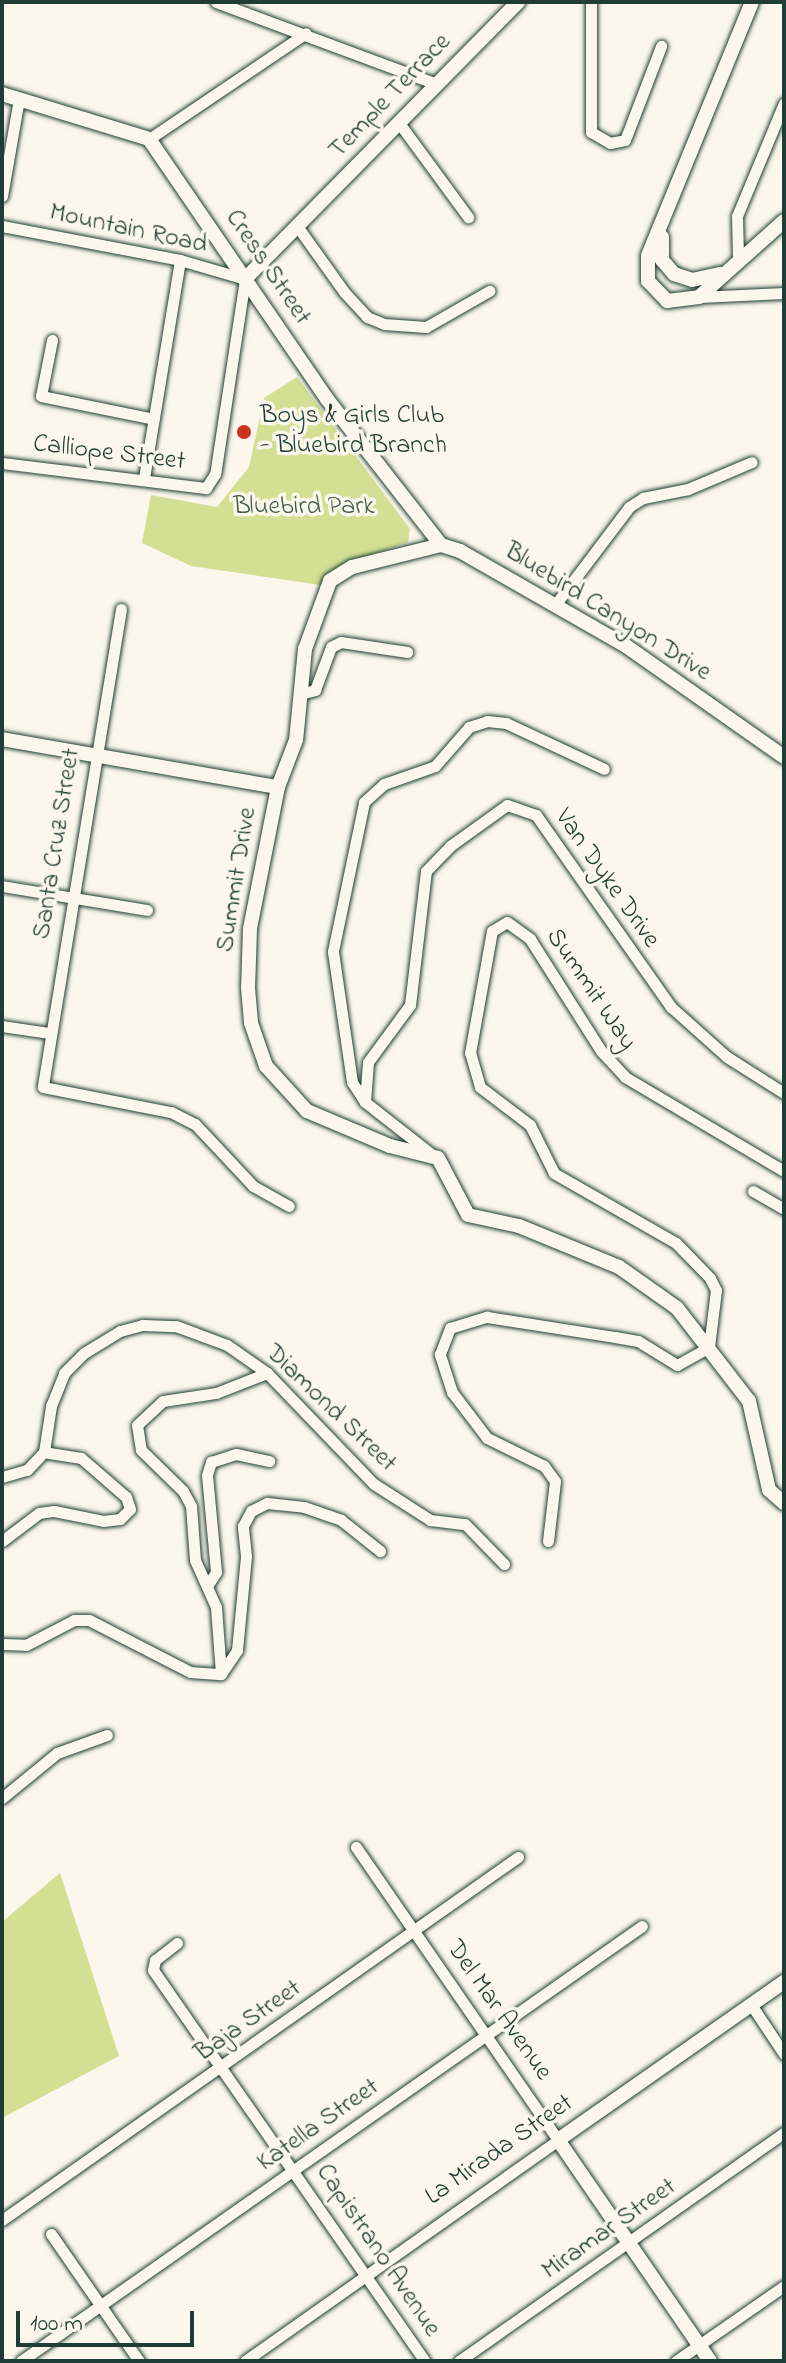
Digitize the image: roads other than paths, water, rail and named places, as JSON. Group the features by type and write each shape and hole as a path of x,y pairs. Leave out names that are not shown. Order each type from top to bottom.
{"street":[{"path":"216,2 437,84"},
{"name":"Temple Terrace","path":"245,279 518,2"},
{"path":"591,2 591,132 610,143 625,140 661,46"},
{"path":"752,2 648,256 648,281 667,301 699,297 733,299 784,293"},
{"path":"2,94 149,139 306,33"},
{"path":"2,196 19,99"},
{"path":"738,257 737,216 784,103"},
{"path":"399,123 468,217"},
{"name":"Cress Street","path":"149,139 389,484 441,545"},
{"path":"699,297 738,257 784,221"},
{"path":"663,225 659,249 667,269 692,280 720,274"},
{"name":"Mountain Road","path":"2,226 180,260 245,279"},
{"path":"297,226 345,293 367,317 384,324 426,327 468,307 489,291"},
{"path":"144,478 180,260"},
{"path":"720,274 733,299"},
{"name":"Calliope Street","path":"2,463 144,478 200,489 208,485 215,474 245,279"},
{"path":"52,340 41,396 154,419"},
{"path":"555,605 629,507 643,498 688,489 752,462"},
{"name":"Bluebird Canyon Drive","path":"441,545 626,646 784,757"},
{"name":"Summit Drive","path":"430,1153 390,1146 307,1111 277,1082 257,1043 248,988 250,929 278,787 296,740 305,649 330,581 378,558 441,545"},
{"name":"Santa Cruz Street","path":"121,609 94,756 43,1087 171,1112 195,1124 253,1186 289,1206"},
{"path":"300,694 315,690 331,647 341,642 407,652"},
{"path":"604,769 506,723 487,721 469,727 435,766 384,784 364,802 333,951 352,1082 365,1102 448,1168 468,1215 519,1226 640,1278 677,1308 749,1401 769,1490 784,1503"},
{"path":"2,739 278,787"},
{"name":"Van Dyke Drive","path":"365,1102 368,1062 410,1005 426,871 450,846 507,805 536,815 671,1007 727,1057 784,1093"},
{"path":"2,886 147,910"},
{"name":"Summit Way","path":"709,1347 716,1290 710,1278 676,1243 554,1173 530,1125 480,1087 470,1053 492,931 507,922 530,939 601,1051 625,1077 784,1171"},
{"path":"2,1026 49,1033"},
{"path":"753,1191 784,1209"},
{"path":"548,1541 555,1481 544,1466 487,1438 452,1392 440,1354 450,1328 487,1317 615,1337 638,1341 677,1365 709,1347"},
{"name":"Diamond Street","path":"44,1452 51,1406 64,1373 100,1341 120,1331 143,1325 176,1326 227,1345 267,1373 374,1484 430,1520 465,1524 504,1564"},
{"path":"221,1674 216,1607 195,1560 191,1506 183,1491 141,1450 137,1425 163,1401 216,1393 267,1373"},
{"path":"2,1477 27,1470 44,1452 81,1458 126,1497 130,1509 120,1519 103,1521 54,1511 39,1513 2,1541"},
{"path":"207,1586 216,1572 207,1475 211,1462 236,1454 269,1461"},
{"path":"221,1674 237,1650 246,1556 244,1518 251,1511 267,1503 304,1507 341,1520 380,1551"},
{"path":"2,1644 26,1645 74,1620 89,1620 190,1672 221,1674"},
{"path":"2,1798 57,1753 107,1735"},
{"name":"Del Mar Avenue","path":"356,1847 710,2361"},
{"name":"Baja Street","path":"2,2220 415,1933 518,1857"},
{"name":"Katella Street","path":"21,2361 642,1926"},
{"name":"Capistrano Avenue","path":"177,1943 155,1960 153,1970 425,2361"},
{"name":"La Mirada Street","path":"245,2361 784,1982"},
{"path":"752,2006 784,2054"},
{"name":"Miramar Street","path":"459,2361 630,2245 784,2133"},
{"path":"51,2234 139,2361"},
{"path":"676,2361 784,2286"}],"place":[{"name":"Boys & Girls Club - Bluebird Branch","path":"244,432"}],"park label":[{"name":"Bluebird Park","path":"304,508"}]}
